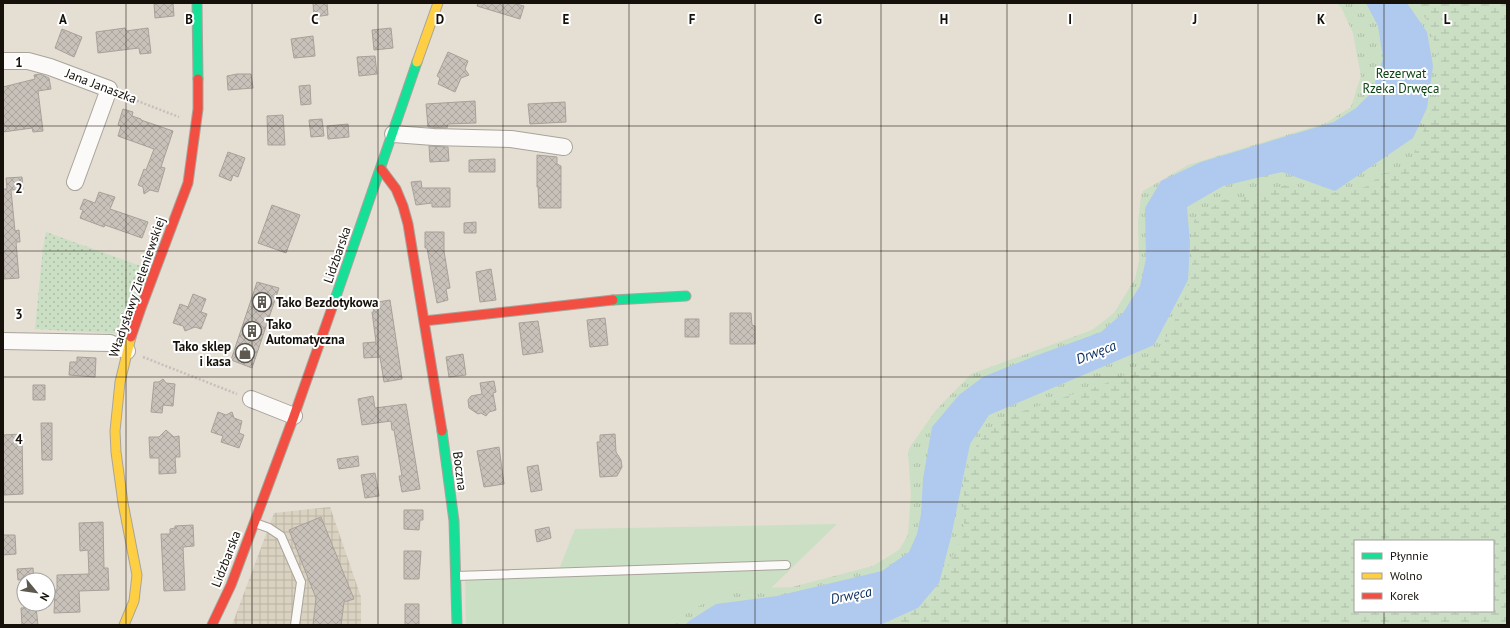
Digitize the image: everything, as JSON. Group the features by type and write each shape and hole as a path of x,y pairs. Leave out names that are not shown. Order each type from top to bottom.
{"street":[{"name":"Władysławy Zieleniewskiej","path":"124,625 134,601 137,575 123,503 116,452 115,431 120,382 127,351 141,308 188,183 198,109 197,3"},
{"name":"Lidzbarska","path":"212,625 231,585 294,416 438,3"},
{"name":"Jana Janaszka","path":"3,61 28,61 50,67 109,89"},
{"path":"75,182 109,89"},
{"path":"393,134 434,137 511,139 564,147"},
{"name":"Boczna","path":"381,169 396,189 408,224 440,414 454,521 457,625"},
{"path":"424,321 603,301 686,296"},
{"path":"3,341 110,343 127,351"},
{"path":"251,399 294,416"}],"lane":[{"path":"255,522 269,528 281,536 301,582 295,625"},
{"path":"455,576 786,565"}],"path":[{"name":"Jana Janaszka","path":"109,89 197,123"},
{"path":"127,351 251,399"}],"shaded area":[{"path":"330,507 361,597 361,625 232,625 274,513"}],"green space":[{"name":"Rezerwat Rzeka Drwęca","path":"1336,3 1412,3 1427,20 1437,50 1442,85 1410,163 1405,168 1383,174 1365,187 1341,193 1284,185 1257,195 1222,200 1195,219 1191,231 1192,264 1184,301 1160,351 1118,379 997,420 977,444 964,473 964,533 944,573 928,594 891,620 872,625 670,625 671,621 729,589 792,587 873,566 899,550 908,535 911,494 908,453 910,447 936,410 971,374 1092,330 1114,313 1135,279 1139,261 1138,222 1143,191 1188,165 1326,123 1351,107 1361,76 1353,33 1341,7"},
{"path":"1407,3 1507,3 1507,625 880,625 918,608 951,537 970,444 989,415 1154,345 1187,207 1282,172 1335,190"},
{"path":"46,232 149,269 125,334 35,329"},
{"path":"837,524 771,588 729,589 671,621 670,625 466,625 465,571 560,567 575,529"}],"water":[{"name":"Rezerwat Rzeka Drwęca","path":"1366,3 1407,3 1427,32 1433,66 1427,108 1413,138 1335,191 1282,172 1223,186 1187,207 1190,243 1188,280 1154,345 989,415 970,444 951,537 939,583 918,608 880,625 685,625 716,604 777,596 882,571 909,552 917,534 921,514 923,479 932,427 959,395 983,377 1101,332 1123,313 1140,286 1146,259 1145,208 1161,181 1201,162 1334,122 1356,108 1372,92 1383,58 1378,26"}],"building":[{"path":"154,3 173,3 174,16 155,18"},
{"path":"313,3 327,3 328,15 314,17"},
{"path":"478,3 512,3 524,6 520,19 477,6"},
{"path":"125,28 126,31 148,28 151,53 140,54 139,48 98,53 96,32"},
{"path":"391,28 393,48 374,50 372,30"},
{"path":"62,29 82,37 74,57 55,48"},
{"path":"313,36 315,56 294,58 291,39"},
{"path":"448,52 468,61 465,69 469,75 461,78 455,92 438,84 440,78 437,76"},
{"path":"375,56 377,74 359,76 357,57"},
{"path":"40,74 49,78 51,89 38,91 43,131 33,132 32,128 3,132 3,87 35,79 34,75"},
{"path":"251,74 253,88 228,90 227,76"},
{"path":"310,85 311,104 301,105 299,86"},
{"path":"475,101 476,123 448,124 447,128 428,127 426,104"},
{"path":"565,102 566,122 530,124 528,104"},
{"path":"123,109 133,112 132,116 141,120 173,131 161,167 165,168 158,192 150,190 144,194 143,187 138,185 144,169 146,170 154,149 118,136 121,126 118,125"},
{"path":"283,115 285,145 268,145 267,116"},
{"path":"322,119 324,136 311,137 309,120"},
{"path":"348,124 349,137 328,139 327,126"},
{"path":"429,146 448,147 449,161 430,162"},
{"path":"228,152 245,158 238,177 233,175 231,181 219,176"},
{"path":"537,155 557,157 557,164 561,166 561,208 539,208 537,187"},
{"path":"495,159 495,172 469,172 469,160"},
{"path":"22,177 23,189 11,190 15,231 19,230 20,242 16,242 19,278 4,279 3,189 7,189 6,178"},
{"path":"421,181 422,188 450,188 450,207 432,207 432,203 416,205 411,182"},
{"path":"99,192 115,197 110,209 148,222 142,238 80,218 83,210 80,209 84,199 95,203"},
{"path":"272,205 300,215 286,253 258,243"},
{"path":"476,222 476,233 464,233 464,223"},
{"path":"425,232 444,232 444,251 450,288 446,289 448,300 437,303 427,248 425,248"},
{"path":"491,269 496,300 480,302 476,272"},
{"path":"257,282 279,288 252,368 231,360"},
{"path":"193,294 206,299 201,312 207,314 201,329 195,327 185,331 183,326 173,323 180,304 188,307"},
{"path":"390,300 402,379 384,382 380,357 364,358 363,343 376,342 372,303"},
{"path":"730,313 751,313 752,325 755,326 755,344 730,344"},
{"path":"605,318 608,345 590,347 587,320"},
{"path":"685,319 699,319 699,337 685,337"},
{"path":"538,321 543,352 523,355 519,323"},
{"path":"463,354 466,375 449,377 446,357"},
{"path":"77,357 96,358 95,377 69,375 70,362 77,362"},
{"path":"163,379 166,383 175,384 173,406 163,405 162,413 151,412 154,382 159,382"},
{"path":"494,381 496,392 493,393 496,410 489,412 486,416 481,413 478,414 469,408 468,400 471,396 482,394 480,383"},
{"path":"33,385 45,385 45,400 33,400"},
{"path":"373,396 375,408 406,404 420,489 402,492 399,476 402,476 391,421 362,425 358,399"},
{"path":"218,412 226,415 232,412 234,418 242,421 239,433 244,435 239,448 221,442 223,436 211,432"},
{"path":"41,423 52,423 52,460 42,460"},
{"path":"166,430 174,437 179,436 180,457 175,457 176,473 159,474 159,458 150,458 149,437 159,437"},
{"path":"22,434 23,494 4,495 3,435"},
{"path":"615,434 616,452 621,460 622,467 617,476 600,477 597,442 600,442 600,435"},
{"path":"499,447 504,484 484,487 477,451"},
{"path":"358,456 359,466 339,469 337,459"},
{"path":"538,465 542,490 531,492 527,467"},
{"path":"375,473 379,496 365,498 361,475"},
{"path":"404,510 423,510 423,520 420,520 419,530 404,529"},
{"path":"321,517 354,599 344,602 341,625 313,625 316,598 289,530"},
{"path":"103,522 104,568 108,568 109,590 79,591 80,612 54,613 56,612 57,575 89,574 88,550 80,551 79,523"},
{"path":"193,525 194,546 183,547 185,590 164,591 161,534 170,534 170,529 175,528 175,526"},
{"path":"549,527 551,538 537,542 535,530"},
{"path":"3,535 15,535 16,554 3,555"},
{"path":"404,551 421,551 419,579 404,579"},
{"path":"33,568 33,572 17,572 17,569"},
{"path":"405,604 419,604 419,625 405,625"},
{"path":"21,612 37,612 38,625 22,625"}],"traffic: fast":[{"path":"197,3 198,79"},
{"path":"333,305 417,62"},
{"path":"613,300 686,296"},
{"path":"442,431 454,521 457,625"}],"traffic: slow":[{"path":"417,62 438,3"},
{"path":"124,625 134,601 137,575 123,503 116,452 115,431 120,382 131,337"}],"traffic: jam":[{"path":"131,337 188,183 198,109 198,79"},
{"path":"381,169 396,189 408,224 442,431"},
{"path":"424,321 613,300"},
{"path":"212,625 231,585 294,416 333,305"}],"place":[{"name":"Tako Bezdotykowa","path":"262,302"},
{"name":"Tako Automatyczna","path":"252,331"},
{"name":"Tako sklep i kasa","path":"245,353"}],"water label":[{"name":"Drwęca","path":"1096,352"},
{"name":"Drwęca","path":"851,595"}]}
